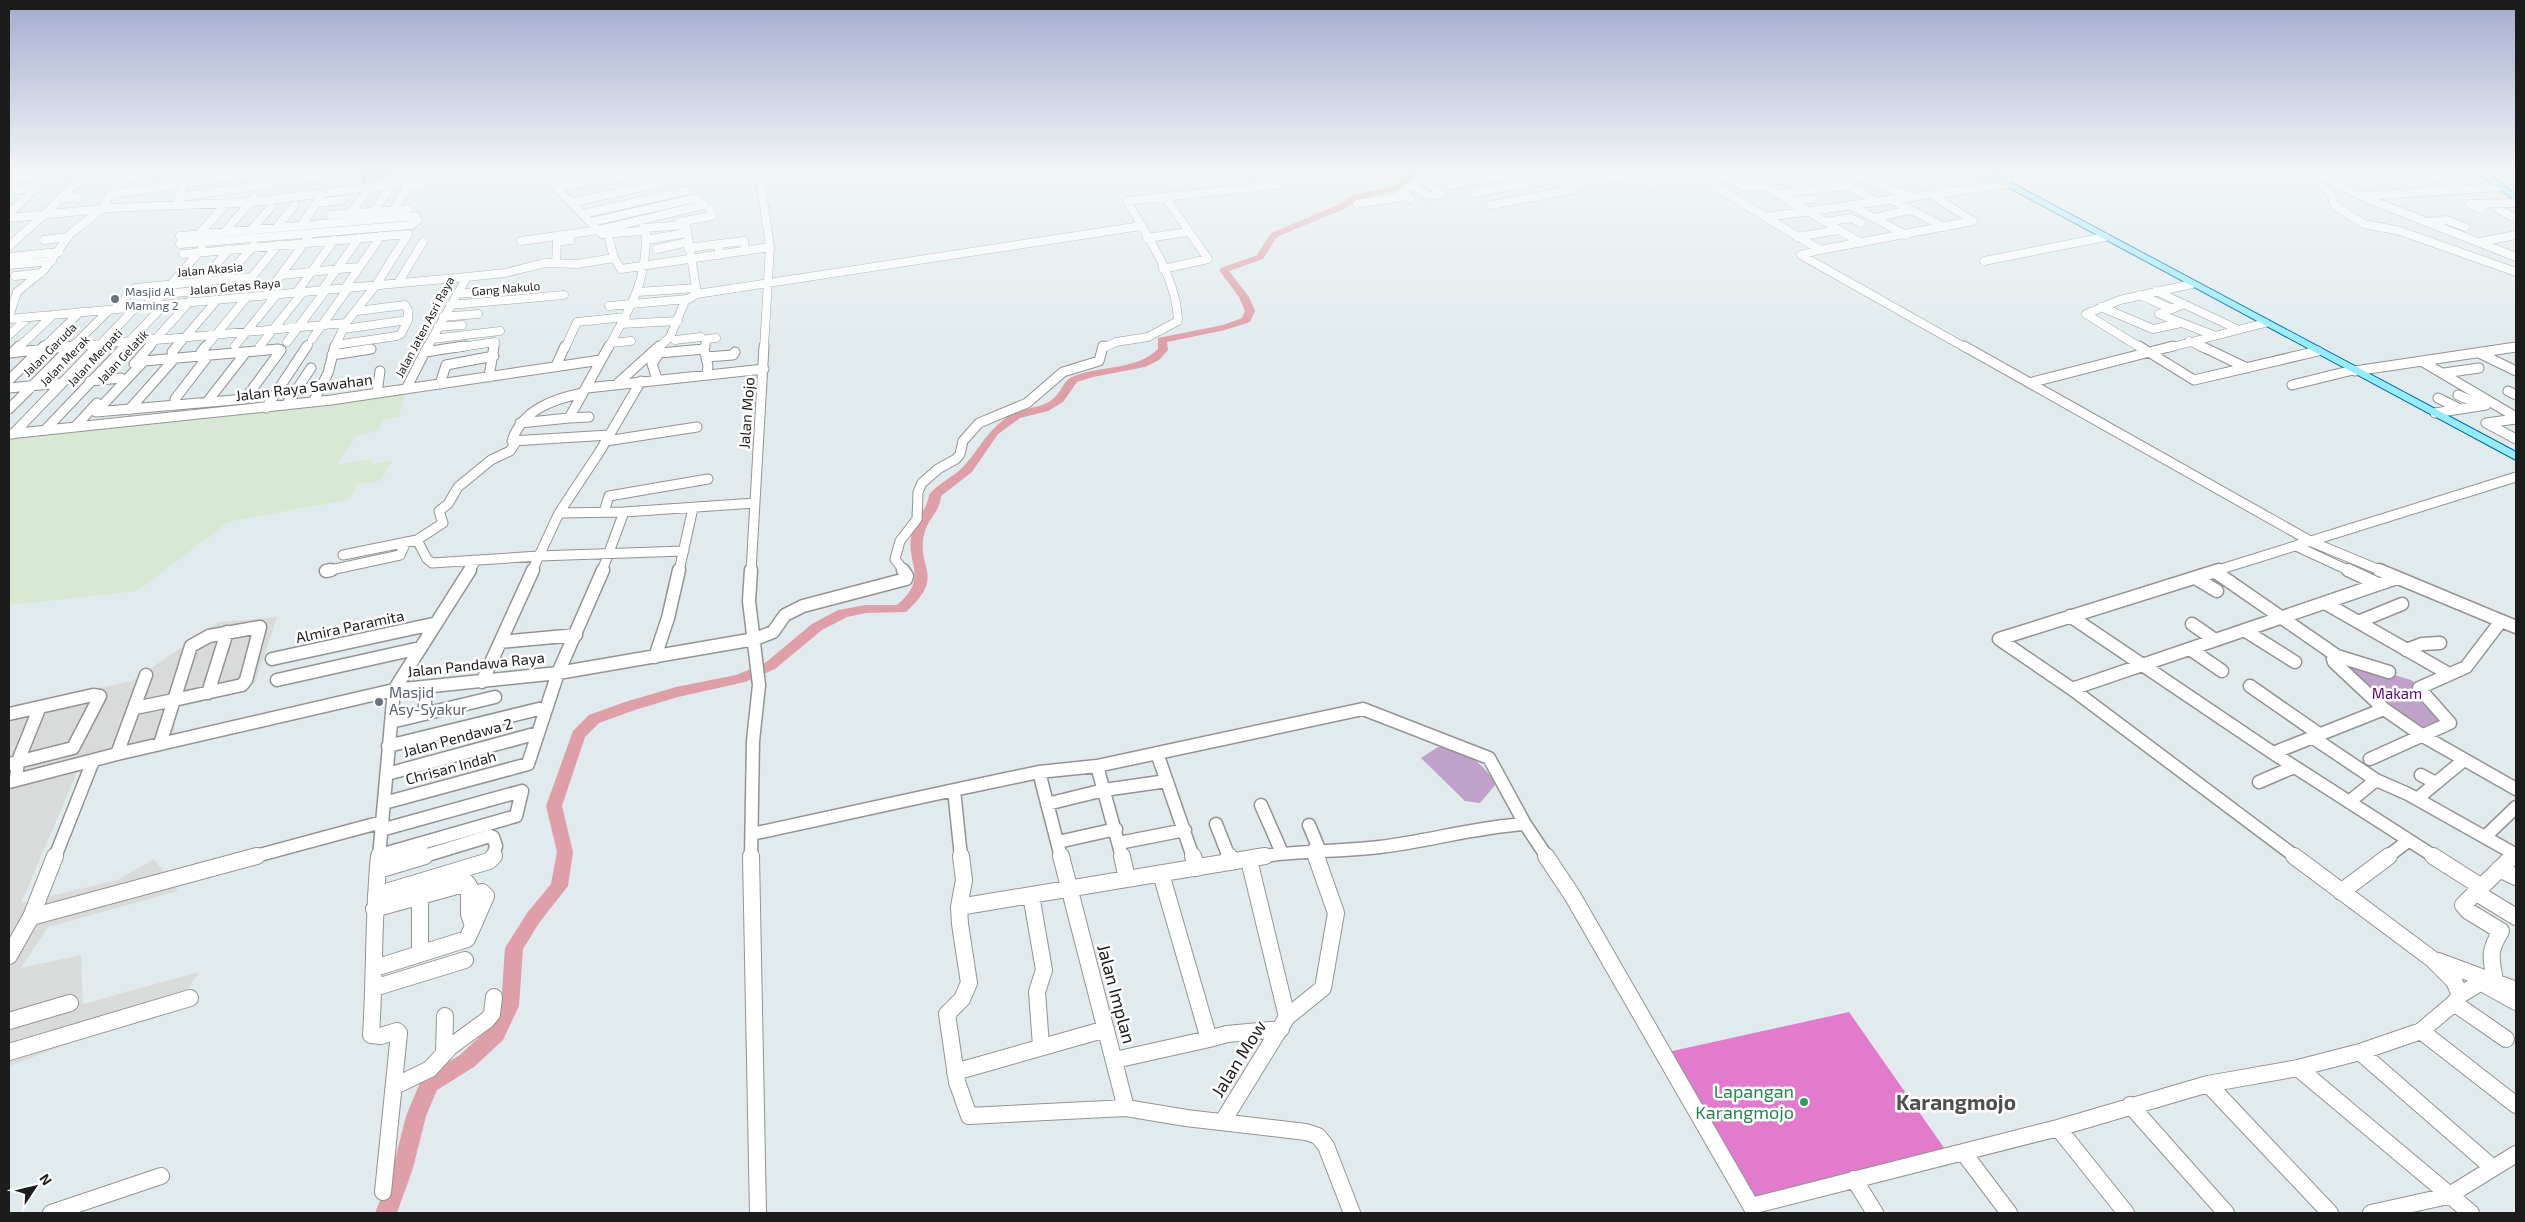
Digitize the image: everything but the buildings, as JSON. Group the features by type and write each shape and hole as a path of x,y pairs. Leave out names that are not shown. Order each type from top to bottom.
{"main road":[{"path":"2090,229 2516,457"}],"street":[{"path":"9,246 28,229"},
{"path":"9,318 13,294 41,273 59,252 68,237 78,229"},
{"path":"199,234 204,229"},
{"path":"152,306 200,252 227,229"},
{"path":"263,229 199,234 180,240 213,242 368,229"},
{"path":"266,295 306,242 318,229"},
{"path":"521,240 561,229"},
{"path":"556,263 558,242 578,229"},
{"path":"596,229 619,269 644,267 688,246"},
{"path":"626,229 644,233 686,233"},
{"path":"568,418 638,292 644,267 645,229"},
{"path":"644,233 661,229"},
{"path":"644,233 672,229"},
{"path":"686,229 696,291"},
{"name":"Jalan Mojo","path":"758,1213 752,834 754,732 758,685 755,639 749,600 764,369 770,247 767,229"},
{"path":"638,292 696,291 768,283 1119,229"},
{"path":"1141,229 1163,269 1208,259 1186,229"},
{"path":"1784,229 1819,250"},
{"path":"1789,232 1806,229"},
{"path":"1895,229 1906,235"},
{"path":"1934,229 1801,255 2312,542 2516,628"},
{"path":"2391,229 2516,272"},
{"path":"2423,233 2440,229"},
{"path":"2446,229 2516,256"},
{"path":"1797,237 1839,230 1861,244"},
{"path":"1147,238 1188,232"},
{"path":"2484,232 2499,238"},
{"path":"183,254 306,242 408,235 376,285 345,326 335,345 328,373 313,402"},
{"path":"2478,242 2516,235"},
{"path":"286,405 297,388 300,373 311,343 347,288 358,267 381,236"},
{"path":"44,240 68,237"},
{"path":"1984,261 2105,237"},
{"path":"224,280 258,238"},
{"path":"286,342 324,290 335,269 359,238"},
{"path":"260,346 300,292 310,272 334,240"},
{"path":"657,249 744,241 745,251"},
{"path":"398,283 423,242"},
{"path":"719,244 719,255"},
{"path":"235,298 278,245"},
{"path":"668,257 690,260 770,247"},
{"path":"202,282 229,249"},
{"path":"9,257 59,252"},
{"path":"584,254 590,263"},
{"path":"392,259 414,258"},
{"name":"Jalan Getas Raya","path":"9,318 467,277 505,273 537,265 556,263 572,265 614,258"},
{"path":"9,265 52,261"},
{"path":"282,275 358,267"},
{"name":"Jalan Pandawa Raya","path":"395,1086 398,1032 376,1037 371,1035 375,968 374,909 394,690 458,685 558,673 656,658 755,639 773,632 785,615 803,606 901,581 907,576 895,559 898,543 903,533 917,519 918,492 922,483 938,469 956,459 960,454 963,441 983,420 1027,403 1063,372 1099,361 1103,346 1148,337 1178,321 1177,312 1163,269"},
{"path":"15,276 41,273"},
{"name":"Jalan Akasia","path":"112,310 135,288 252,277"},
{"name":"Jalan Jaten Asri Raya","path":"406,389 443,317 467,277"},
{"path":"9,285 27,284"},
{"path":"2192,284 2156,291 2102,306 2086,314 2197,380 2318,351"},
{"path":"162,294 244,287"},
{"path":"457,294 514,289"},
{"path":"621,383 670,338 679,322 680,311 687,299 696,291"},
{"path":"2156,291 2237,329"},
{"path":"235,346 277,294"},
{"name":"Gang Nakulo","path":"450,305 564,295"},
{"path":"2140,296 2172,309"},
{"path":"165,418 216,335 247,297"},
{"path":"598,320 606,309 633,304 687,299"},
{"path":"129,410 173,355 184,338 217,300"},
{"name":"Jalan Gelatik","path":"75,427 190,302"},
{"path":"2184,304 2159,314 2214,335"},
{"name":"Jalan Merpati","path":"45,430 164,305"},
{"path":"335,345 400,335 408,318 408,306 403,305 357,311"},
{"path":"2102,306 2155,330 2181,323"},
{"name":"Jalan Merak","path":"11,434 136,307"},
{"name":"Jalan Garuda","path":"9,409 70,346 112,310"},
{"path":"9,380 80,312"},
{"path":"443,317 478,314"},
{"path":"10,353 53,315"},
{"path":"9,335 29,317"},
{"path":"624,320 661,317"},
{"path":"368,321 408,318"},
{"path":"10,353 70,346 322,325 345,326 408,318"},
{"path":"556,366 580,318 684,322 675,340 659,353 652,364 658,379"},
{"path":"2114,322 2128,318"},
{"path":"2029,383 2265,323"},
{"path":"438,327 462,325"},
{"path":"432,339 500,331"},
{"path":"707,374 704,347 707,339 716,338"},
{"path":"675,340 733,355 735,352"},
{"path":"611,343 631,341"},
{"path":"2189,341 2247,368"},
{"path":"297,346 311,343"},
{"path":"425,352 496,343 489,376"},
{"path":"692,346 704,347"},
{"path":"659,353 704,347"},
{"path":"2292,385 2354,370 2423,362 2516,347"},
{"path":"332,355 372,349"},
{"path":"245,398 281,350 173,355 142,362 96,412 158,407 175,402 207,402 258,398"},
{"path":"207,402 246,352"},
{"path":"2479,353 2516,371"},
{"path":"440,384 446,364 494,356"},
{"name":"Jalan Raya Sawahan","path":"11,434 266,408 601,360"},
{"path":"2423,362 2504,410 2514,420"},
{"path":"2444,373 2479,368"},
{"path":"697,427 607,438 512,441 520,423 555,402 585,390 621,383 764,369"},
{"path":"377,393 380,371"},
{"path":"266,408 300,373"},
{"path":"277,376 300,373 328,373"},
{"path":"90,381 121,378"},
{"path":"482,682 559,513 641,381"},
{"path":"9,388 61,383"},
{"path":"297,388 322,385"},
{"path":"2435,413 2483,405 2458,395"},
{"path":"2438,398 2460,410"},
{"path":"578,402 592,401"},
{"path":"148,420 158,407"},
{"path":"2504,410 2516,409"},
{"path":"520,423 588,417"},
{"path":"2514,420 2486,423 2514,436"},
{"path":"2484,440 2514,436"},
{"path":"326,571 400,555 412,541 442,523 439,511 448,504 458,487 491,460 510,451 516,442"},
{"path":"2506,1039 2457,999 2454,981 2432,959 2072,689 1999,639 2197,579 2516,477"},
{"path":"604,512 609,496 708,479"},
{"path":"559,513 624,512 755,504"},
{"path":"656,658 668,618 694,508"},
{"path":"538,733 558,673 610,554 624,512"},
{"path":"343,555 412,541"},
{"path":"412,541 432,563 539,556 684,551"},
{"path":"2298,547 2378,584"},
{"path":"39,710 13,762 12,781 117,754 394,690 434,624 476,561"},
{"path":"2218,572 2279,618 2337,656 2389,672"},
{"path":"2072,689 2397,578"},
{"path":"2197,579 2217,591"},
{"path":"2325,603 2449,674"},
{"path":"2358,622 2402,604"},
{"path":"2070,616 2294,767 2408,841 2516,916"},
{"path":"2370,759 2450,723 2419,688 2454,673 2469,663 2502,621"},
{"name":"Almira Paramita","path":"272,659 434,624"},
{"path":"2192,624 2215,640"},
{"path":"135,708 173,701 208,693 244,683 260,627 209,636 190,646 173,701 160,744"},
{"path":"2244,630 2295,662"},
{"path":"208,693 227,632"},
{"path":"500,642 576,635"},
{"path":"2406,650 2422,644 2440,643"},
{"path":"277,680 420,648"},
{"path":"2190,649 2222,671"},
{"path":"2337,656 2333,659 2334,662 2384,709 2423,736 2516,789"},
{"path":"117,754 146,675"},
{"path":"457,706 458,685"},
{"path":"2250,686 2376,780 2417,799 2486,836 2514,854 2462,905 2501,933 2492,945 2487,981"},
{"path":"425,688 425,714"},
{"path":"9,714 39,710 93,695 100,696 74,747 13,762"},
{"path":"391,722 496,697"},
{"path":"388,746 547,707"},
{"path":"752,834 1039,772 1096,766 1363,709 1488,758 1525,824 1572,895 1753,1210 1854,1180 2058,1128 2208,1084 2298,1068 2360,1052 2421,1031 2457,999 2487,981"},
{"path":"2273,753 2384,709"},
{"name":"Chrisan Indah","path":"384,803 528,764 538,733"},
{"name":"Jalan Pendawa 2","path":"387,774 538,733"},
{"path":"1157,753 1197,868"},
{"path":"2417,799 2464,760"},
{"path":"9,956 31,917 93,761"},
{"path":"1096,766 1117,836 1127,879"},
{"path":"2259,782 2294,767"},
{"name":"Jalan Implan","path":"1039,772 1126,1108"},
{"path":"2421,775 2436,783"},
{"path":"2349,802 2376,780"},
{"path":"1047,804 1104,790 1167,781"},
{"path":"954,790 964,880 959,907 960,924 968,983 962,999 947,1014 955,1072 964,1108 969,1116 1126,1108 1186,1118 1306,1132 1318,1136 1326,1146 1352,1213"},
{"path":"31,917 522,791 516,816 380,855"},
{"path":"1262,805 1282,853"},
{"path":"2486,836 2516,807"},
{"path":"1216,824 1231,862"},
{"path":"959,907 1282,853 1392,845 1458,832 1525,824"},
{"name":"Jalan Mow","path":"1231,1123 1284,1023 1323,988 1336,913 1310,825"},
{"path":"1058,842 1184,830"},
{"path":"376,895 489,861 495,855 496,842 490,836 378,870"},
{"path":"2341,892 2408,841"},
{"path":"1115,1060 1284,1023 1248,860"},
{"path":"2499,869 2516,877"},
{"path":"1161,874 1209,1038"},
{"path":"374,909 467,883 469,895 482,892 486,896 467,939 375,968"},
{"path":"1031,895 1044,970 1037,992 1040,1046"},
{"path":"420,897 420,954"},
{"path":"2432,959 2487,981 2516,990"},
{"path":"374,988 465,960"},
{"path":"2487,981 2516,1002"},
{"path":"383,1192 395,1086 430,1069 455,1042 490,1017 494,997"},
{"path":"9,1052 190,998"},
{"path":"9,1021 70,1003"},
{"path":"444,1054 446,1016"},
{"path":"955,1072 1040,1046 1106,1029"},
{"path":"2421,1031 2516,1106"},
{"path":"2360,1052 2493,1168"},
{"path":"2298,1068 2448,1196 2471,1213"},
{"path":"2208,1084 2330,1213"},
{"path":"2130,1106 2226,1213"},
{"path":"2058,1128 2126,1213"},
{"path":"1963,1152 2009,1213"},
{"path":"2371,1213 2448,1196 2516,1154"},
{"path":"51,1213 161,1176"},
{"path":"1854,1180 1875,1213"}],"shaded area":[{"path":"405,393 399,417 382,420 379,430 356,436 337,465 373,459 371,464 392,461 380,481 357,484 350,499 228,522 137,591 9,605 9,437"},
{"path":"277,617 255,683 177,704 174,734 81,763 21,903 118,880 154,859 178,891 48,927 21,968 81,955 83,1004 199,972 187,991 78,1040 9,1066 9,707 132,681 219,622"},
{"name":"Lapangan Karangmojo","path":"1849,1012 1947,1152 1755,1202 1668,1052"}],"green space":[{"name":"Makam","path":"2343,659 2411,680 2414,682 2415,689 2443,719 2420,734 2337,660"},
{"path":"1438,747 1464,753 1479,763 1491,776 1496,784 1480,803 1465,801 1421,758"}],"waterway":[{"path":"386,1213 403,1168 416,1116 429,1084 467,1061 496,1034 510,1006 514,948 533,918 559,886 565,852 554,806 578,735 594,719 630,706 676,692 740,679 770,666 817,627 843,613 866,609 901,609 918,592 921,577 917,537 921,525 933,507 935,495 968,469 994,432 1016,416 1044,409 1059,400 1073,380 1091,374 1141,365 1155,358 1163,350 1162,340 1215,330 1246,320 1250,311 1244,297 1224,270 1230,266 1260,257 1274,235 1288,229"}],"place":[{"name":"Masjid Al Maming 2","path":"115,299"},
{"name":"Masjid Asy-Syakur","path":"379,702"},
{"name":"Lapangan Karangmojo","path":"1804,1102"}],"district":[{"name":"Karangmojo","path":"1956,1103"}]}
